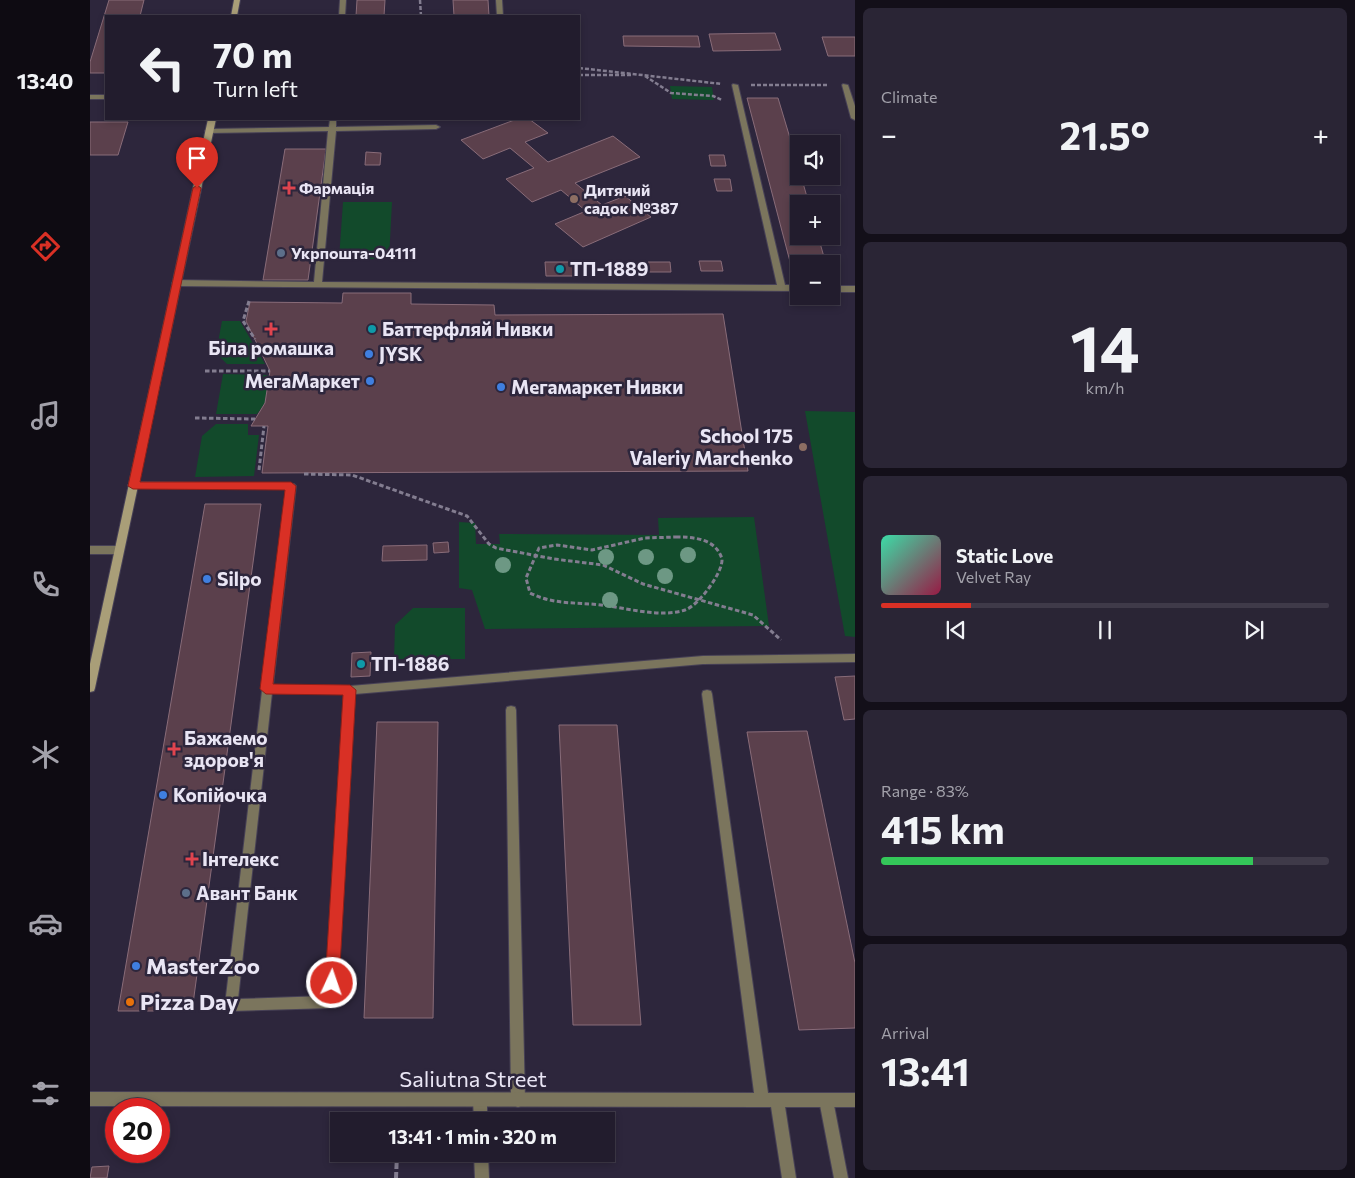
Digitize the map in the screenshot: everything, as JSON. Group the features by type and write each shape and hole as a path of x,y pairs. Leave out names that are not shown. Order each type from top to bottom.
{"main road":[{"path":"234,15 237,0"},
{"path":"90,688 212,120"}],"street":[{"path":"342,15 343,0"},
{"path":"498,0 500,15"},
{"path":"735,85 782,288"},
{"path":"845,85 855,118"},
{"path":"90,97 105,97"},
{"path":"318,284 333,120"},
{"path":"209,131 436,127"},
{"path":"176,283 790,288"},
{"path":"840,289 855,289"},
{"path":"133,486 291,486 266,689 231,1005 331,1002 350,690"},
{"path":"90,550 119,550"},
{"path":"266,689 350,690 703,660 855,658"},
{"path":"706,694 762,1100"},
{"path":"511,710 518,1100"},
{"name":"Saliutna Street","path":"90,1100 855,1100"},
{"path":"480,1100 481,1112"},
{"path":"777,1100 789,1178"},
{"path":"826,1100 841,1178"},
{"path":"481,1162 482,1178"}],"path":[{"path":"420,0 421,15"},
{"path":"580,68 652,75 580,76"},
{"path":"644,75 671,93 714,96 740,108"},
{"path":"204,371 270,371"},
{"path":"195,418 255,419"},
{"path":"258,476 264,426"},
{"path":"352,475 468,516 489,544 496,548 536,554 554,559 603,565 643,584 753,615 765,626"},
{"path":"645,538 700,538 716,546 723,558 723,567 701,599 690,608 682,611 643,611 597,604 579,606 538,598 530,593 526,578 536,554 538,548 548,544 558,544 584,550 606,549 645,538"},
{"path":"396,1178 397,1162"}],"green space":[{"path":"670,86 712,87 714,100 672,99"},
{"path":"343,202 392,202 389,259 339,259"},
{"path":"222,321 240,321 265,364 227,364 216,353"},
{"path":"223,374 267,375 269,378 265,403 257,414 216,414"},
{"path":"805,411 855,412 855,637 845,636"},
{"path":"216,424 248,424 248,435 259,435 254,476 195,477 202,436"},
{"path":"754,517 769,626 485,629 472,590 459,588 459,522 475,523 476,544 500,544 499,534 659,535 658,518"},
{"path":"413,608 465,608 465,659 394,659 395,625"}],"building":[{"path":"109,0 144,0 140,15 105,15 105,73 90,73 90,62"},
{"path":"357,0 385,0 384,15 356,15"},
{"path":"453,0 488,0 489,15 454,15"},
{"path":"775,33 781,50 713,51 709,34"},
{"path":"623,36 698,36 700,47 624,46"},
{"path":"822,37 855,37 855,56 828,56"},
{"path":"747,98 778,98 790,138 790,185 804,185 806,195 790,195 790,245 821,245 823,255 790,255 790,262"},
{"path":"514,120 530,120 548,133 525,142 548,162 613,136 640,157 575,183 602,205 625,196 651,217 583,247 555,224 586,211 561,190 532,202 506,179 534,168 510,148 483,159 461,140"},
{"path":"90,122 128,122 118,155 90,155"},
{"path":"285,149 326,149 308,280 263,280"},
{"path":"366,152 381,153 380,165 365,165"},
{"path":"709,155 724,155 726,166 711,166"},
{"path":"714,179 730,179 732,191 717,191"},
{"path":"699,261 721,261 723,271 701,271"},
{"name":"ТП-1889","path":"545,262 574,262 574,276 546,276"},
{"path":"648,262 670,262 671,272 649,272"},
{"name":"Мегамаркет Нивки","path":"343,293 411,293 411,304 494,305 495,315 723,314 748,471 262,473 268,426 251,426 265,403 270,371 246,321 250,302 342,303"},
{"path":"205,504 261,504 192,1011 118,1011"},
{"path":"448,542 449,552 434,553 433,543"},
{"path":"427,545 427,560 382,561 383,546"},
{"name":"ТП-1886","path":"371,652 370,676 351,677 352,653"},
{"path":"855,676 855,719 844,720 835,677"},
{"path":"377,722 438,722 433,1018 364,1018"},
{"path":"559,725 617,725 641,1025 573,1025"},
{"path":"807,731 855,963 855,1028 799,1030 747,732"},
{"path":"109,1166 107,1178 90,1178 92,1167"}],"place":[{"name":"Фармація","path":"289,188"},
{"name":"Дитячий садок №387","path":"574,199"},
{"name":"Укрпошта-04111","path":"281,253"},
{"name":"ТП-1889","path":"560,269"},
{"name":"Біла ромашка","path":"271,329"},
{"name":"Баттерфляй Нивки","path":"372,329"},
{"name":"JYSK","path":"369,354"},
{"name":"МегаМаркет","path":"370,381"},
{"name":"Мегамаркет Нивки","path":"501,387"},
{"name":"School 175 Valeriy Marchenko","path":"803,447"},
{"name":"Silpo","path":"207,579"},
{"name":"ТП-1886","path":"361,664"},
{"name":"Бажаемо здоров'я","path":"174,749"},
{"name":"Копійочка","path":"163,795"},
{"name":"Інтелекс","path":"192,859"},
{"name":"Авант Банк","path":"186,893"},
{"name":"MasterZoo","path":"136,966"},
{"name":"Pizza Day","path":"130,1002"}],"route":[{"path":"197,188 133,486 291,486 266,689 350,690 332,983"}]}
